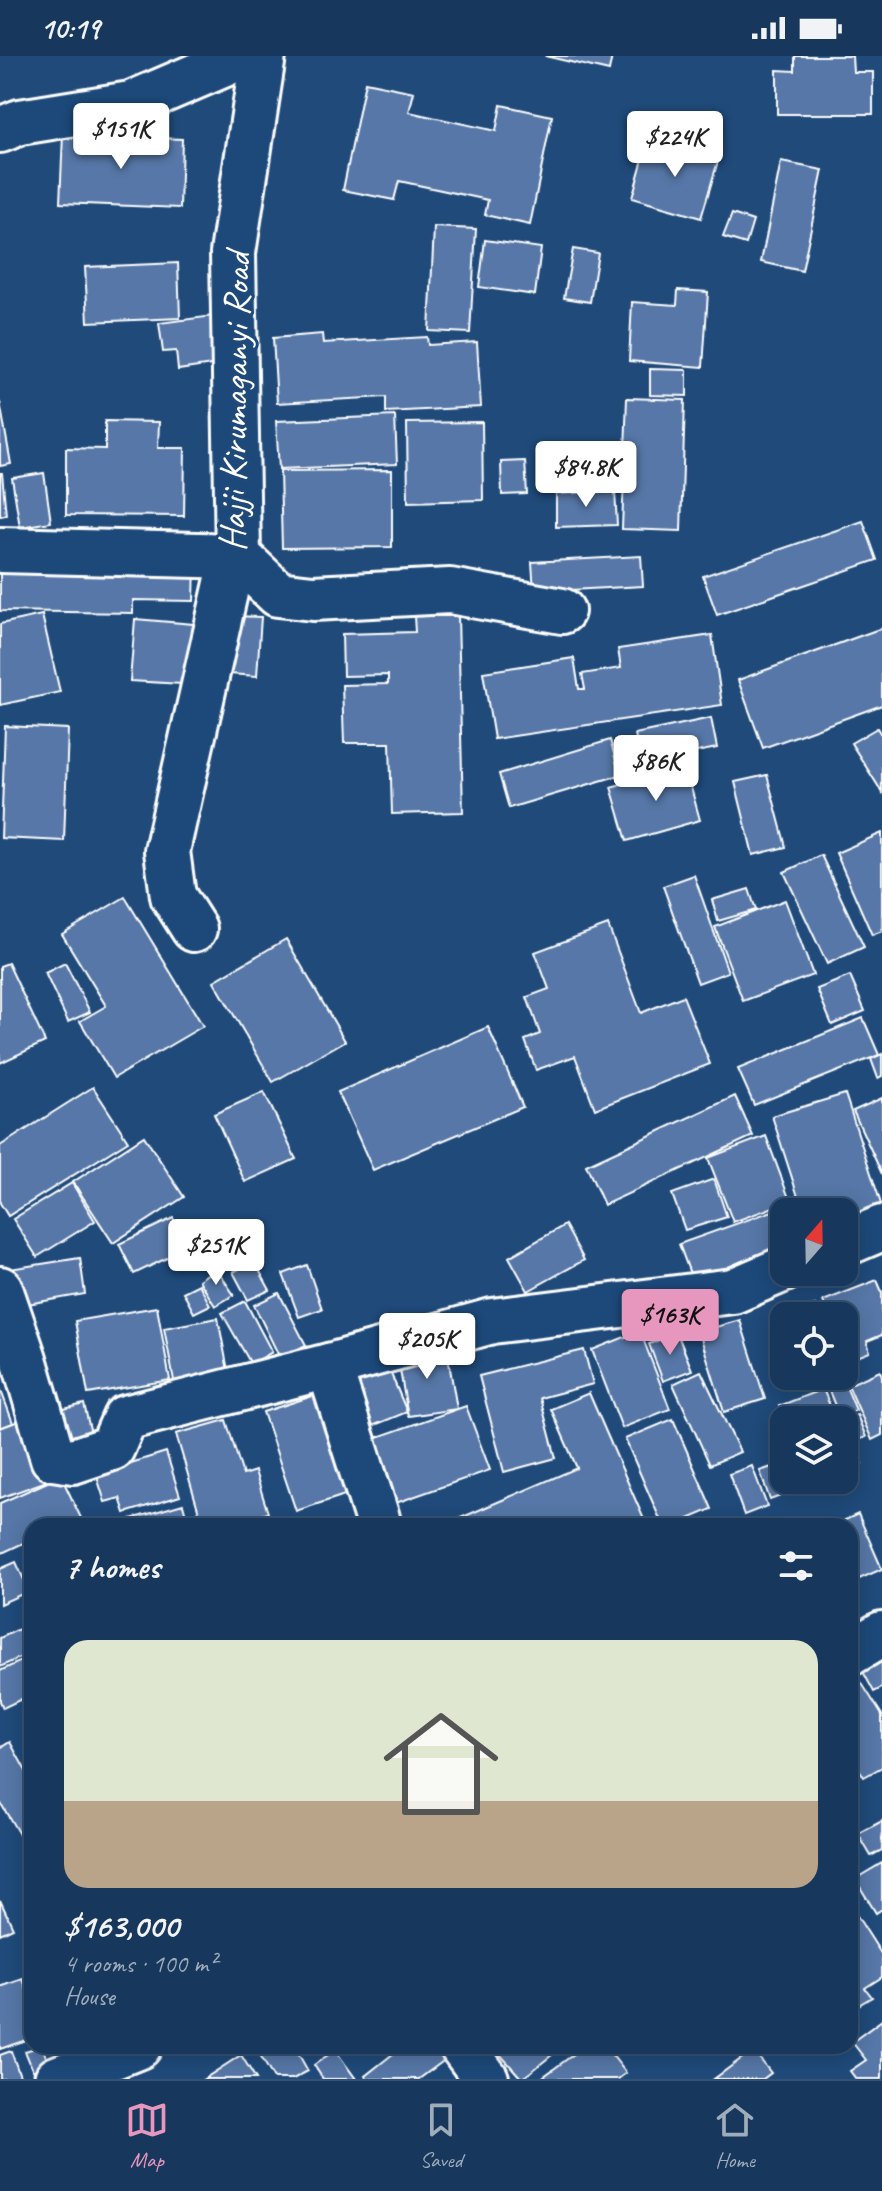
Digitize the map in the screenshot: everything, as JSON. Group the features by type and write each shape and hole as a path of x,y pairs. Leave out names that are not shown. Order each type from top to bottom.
{"street":[{"path":"0,130 20,122 131,104 243,56"},
{"name":"Hajji Kirumaganyi Road","path":"194,929 173,896 167,851 228,579 238,556 233,253 263,56"},
{"path":"0,550 238,556 278,594 313,598 450,591 562,611"},
{"path":"858,1238 882,1228"},
{"path":"0,1289 53,1458 73,1461 112,1448 125,1418 492,1321 733,1291 770,1275"},
{"path":"329,1366 377,1518"},
{"path":"858,1648 882,1634"},
{"path":"57,2079 119,2054"},
{"path":"468,2054 486,2079"}],"building":[{"path":"545,56 612,56 609,71"},
{"path":"795,56 852,56 853,72 873,72 873,114 777,114 777,70 795,71"},
{"path":"365,82 414,92 409,112 496,131 501,105 552,116 530,225 485,215 488,200 399,181 394,200 343,190"},
{"path":"63,134 182,139 180,208 60,203"},
{"path":"648,141 718,161 701,218 632,198"},
{"path":"781,162 823,170 802,271 761,262"},
{"path":"732,214 753,221 746,244 723,237"},
{"path":"434,227 476,229 470,333 429,331"},
{"path":"485,240 541,248 535,295 479,287"},
{"path":"573,249 598,253 590,302 564,298"},
{"path":"178,263 180,318 88,322 85,267"},
{"path":"678,290 708,292 703,367 629,361 632,302 677,305"},
{"path":"213,316 219,364 178,370 176,351 163,352 159,323"},
{"path":"322,334 323,343 427,337 428,345 477,342 481,407 386,412 386,397 277,403 273,338"},
{"path":"650,369 687,370 687,396 650,395"},
{"path":"627,398 685,400 681,531 622,529"},
{"path":"0,402 11,464 0,466"},
{"path":"395,416 397,464 279,469 276,421"},
{"path":"105,421 159,422 158,448 185,448 184,516 66,515 66,448 105,449"},
{"path":"482,422 483,500 408,502 407,423"},
{"path":"525,461 527,494 502,495 501,462"},
{"path":"392,470 392,547 282,548 280,471"},
{"path":"0,473 6,515 0,516"},
{"path":"44,473 51,522 20,527 12,478"},
{"path":"615,491 617,525 556,527 556,494"},
{"path":"863,521 877,560 717,615 703,576"},
{"path":"641,556 643,586 534,592 532,562"},
{"path":"0,561 195,563 194,601 133,600 133,613 0,611"},
{"path":"42,615 60,692 0,705 0,624"},
{"path":"232,616 261,617 257,676 229,674"},
{"path":"414,616 458,616 463,812 392,814 390,743 344,743 342,685 388,684 388,675 343,676 342,634 415,632"},
{"path":"135,619 205,625 200,685 130,681"},
{"path":"882,628 882,705 763,748 738,680"},
{"path":"712,635 722,705 494,739 483,672 574,658 579,689 585,689 582,674 621,668 618,649"},
{"path":"711,718 717,748 641,763 635,734"},
{"path":"5,726 68,729 64,841 1,838"},
{"path":"877,728 882,736 882,792 851,743"},
{"path":"610,740 620,775 509,808 499,774"},
{"path":"685,766 700,820 627,841 611,787"},
{"path":"767,775 786,847 753,855 735,782"},
{"path":"882,833 882,931 872,935 836,853"},
{"path":"821,855 864,947 827,964 784,872"},
{"path":"694,875 728,972 698,983 663,886"},
{"path":"749,889 756,910 718,921 712,900"},
{"path":"125,897 203,1026 114,1078 80,1021 106,1006 62,934"},
{"path":"785,900 813,975 743,1001 715,927"},
{"path":"608,925 641,1013 683,996 710,1064 595,1109 575,1056 536,1070 525,1040 540,1034 527,997 549,989 535,952"},
{"path":"286,939 345,1041 273,1082 214,981"},
{"path":"8,963 45,1042 0,1063 0,966"},
{"path":"65,963 90,1012 68,1022 45,973"},
{"path":"850,976 865,1011 832,1025 817,989"},
{"path":"863,1018 879,1055 754,1105 738,1069"},
{"path":"488,1027 523,1107 373,1170 338,1092"},
{"path":"882,1054 882,1076 878,1078 871,1059"},
{"path":"93,1087 128,1141 8,1216 0,1203 0,1146"},
{"path":"264,1092 296,1159 245,1182 214,1114"},
{"path":"845,1094 882,1207 858,1220 858,1198 798,1198 772,1116"},
{"path":"735,1096 753,1136 604,1205 586,1165"},
{"path":"882,1098 882,1174 853,1111"},
{"path":"144,1136 184,1197 113,1243 73,1182"},
{"path":"766,1136 789,1198 770,1198 770,1208 733,1222 708,1158"},
{"path":"714,1179 727,1217 685,1230 672,1194"},
{"path":"72,1183 95,1221 37,1257 13,1219"},
{"path":"770,1212 770,1261 695,1287 679,1244"},
{"path":"173,1218 188,1248 134,1274 119,1244"},
{"path":"565,1225 584,1260 528,1291 509,1257"},
{"path":"80,1258 85,1294 10,1307 3,1270"},
{"path":"254,1261 270,1290 248,1300 233,1272"},
{"path":"307,1265 322,1309 299,1317 283,1274"},
{"path":"216,1268 234,1295 215,1306 199,1280"},
{"path":"877,1280 882,1292 882,1335 867,1341 870,1352 858,1357 858,1302 823,1301"},
{"path":"199,1284 210,1305 194,1313 183,1292"},
{"path":"279,1293 306,1345 280,1358 254,1305"},
{"path":"245,1301 272,1352 251,1364 222,1313"},
{"path":"157,1307 170,1380 88,1394 75,1321"},
{"path":"218,1318 229,1376 175,1386 164,1328"},
{"path":"740,1320 765,1399 724,1412 699,1332"},
{"path":"640,1331 670,1409 622,1428 592,1350"},
{"path":"677,1333 692,1370 663,1381 649,1344"},
{"path":"446,1345 457,1409 408,1416 397,1353"},
{"path":"584,1350 593,1384 540,1398 556,1458 504,1472 479,1376"},
{"path":"383,1355 407,1412 365,1429 342,1372"},
{"path":"701,1371 740,1452 710,1465 673,1384"},
{"path":"880,1371 882,1376 882,1435 872,1440 850,1390 858,1390 858,1381"},
{"path":"0,1388 13,1423 0,1428"},
{"path":"823,1390 830,1406 779,1406"},
{"path":"848,1390 854,1406 835,1406 829,1391"},
{"path":"589,1393 643,1518 461,1518 577,1468 551,1409"},
{"path":"319,1394 351,1493 296,1511 263,1412"},
{"path":"84,1404 93,1442 57,1449 48,1413"},
{"path":"466,1406 490,1470 390,1505 366,1441"},
{"path":"858,1417 866,1437 858,1440"},
{"path":"24,1419 47,1481 0,1498 0,1428"},
{"path":"673,1419 712,1509 691,1518 660,1518 625,1439"},
{"path":"226,1420 243,1475 255,1471 268,1513 251,1518 201,1518 176,1434"},
{"path":"166,1452 180,1496 125,1513 120,1498 105,1502 96,1474"},
{"path":"752,1466 767,1506 744,1515 729,1474"},
{"path":"770,1468 770,1494 786,1494 770,1500 760,1471"},
{"path":"61,1476 81,1518 24,1518 24,1543 0,1554 0,1503"},
{"path":"183,1504 187,1518 134,1518"},
{"path":"858,1514 882,1569 858,1580 858,1518 849,1518"},
{"path":"16,1562 24,1580 24,1593 0,1604 0,1569"},
{"path":"24,1627 24,1656 0,1667 0,1638"},
{"path":"882,1655 882,1688 874,1692 860,1666"},
{"path":"24,1660 24,1698 3,1708 0,1701 0,1671"},
{"path":"858,1677 882,1715 882,1767 864,1777 858,1767"},
{"path":"10,1742 24,1767 24,1843 0,1802 0,1748"},
{"path":"882,1821 882,1850 871,1856 858,1834"},
{"path":"882,1863 882,1909 876,1913 858,1884 858,1877"},
{"path":"0,1900 13,1928 0,1934"},
{"path":"858,1918 882,1955 882,1977 865,1988 872,1997 858,2005"},
{"path":"23,1979 24,1982 24,2041 0,2049 0,1987"},
{"path":"882,2020 882,2079 856,2079 850,2071 866,2060 858,2050 858,2038"},
{"path":"11,2051 21,2079 0,2079 0,2055"},
{"path":"26,2054 45,2054 52,2073 36,2078"},
{"path":"259,2054 298,2054 308,2071 293,2079 274,2079"},
{"path":"329,2054 338,2054 356,2079 323,2079 314,2065"},
{"path":"393,2054 442,2054 446,2059 419,2079 367,2079 365,2076"},
{"path":"500,2054 553,2054 522,2079"},
{"path":"574,2054 611,2054 626,2073 618,2079 540,2079"},
{"path":"748,2054 756,2054 771,2073 763,2079 714,2079"},
{"path":"241,2055 256,2079 204,2079"}]}
